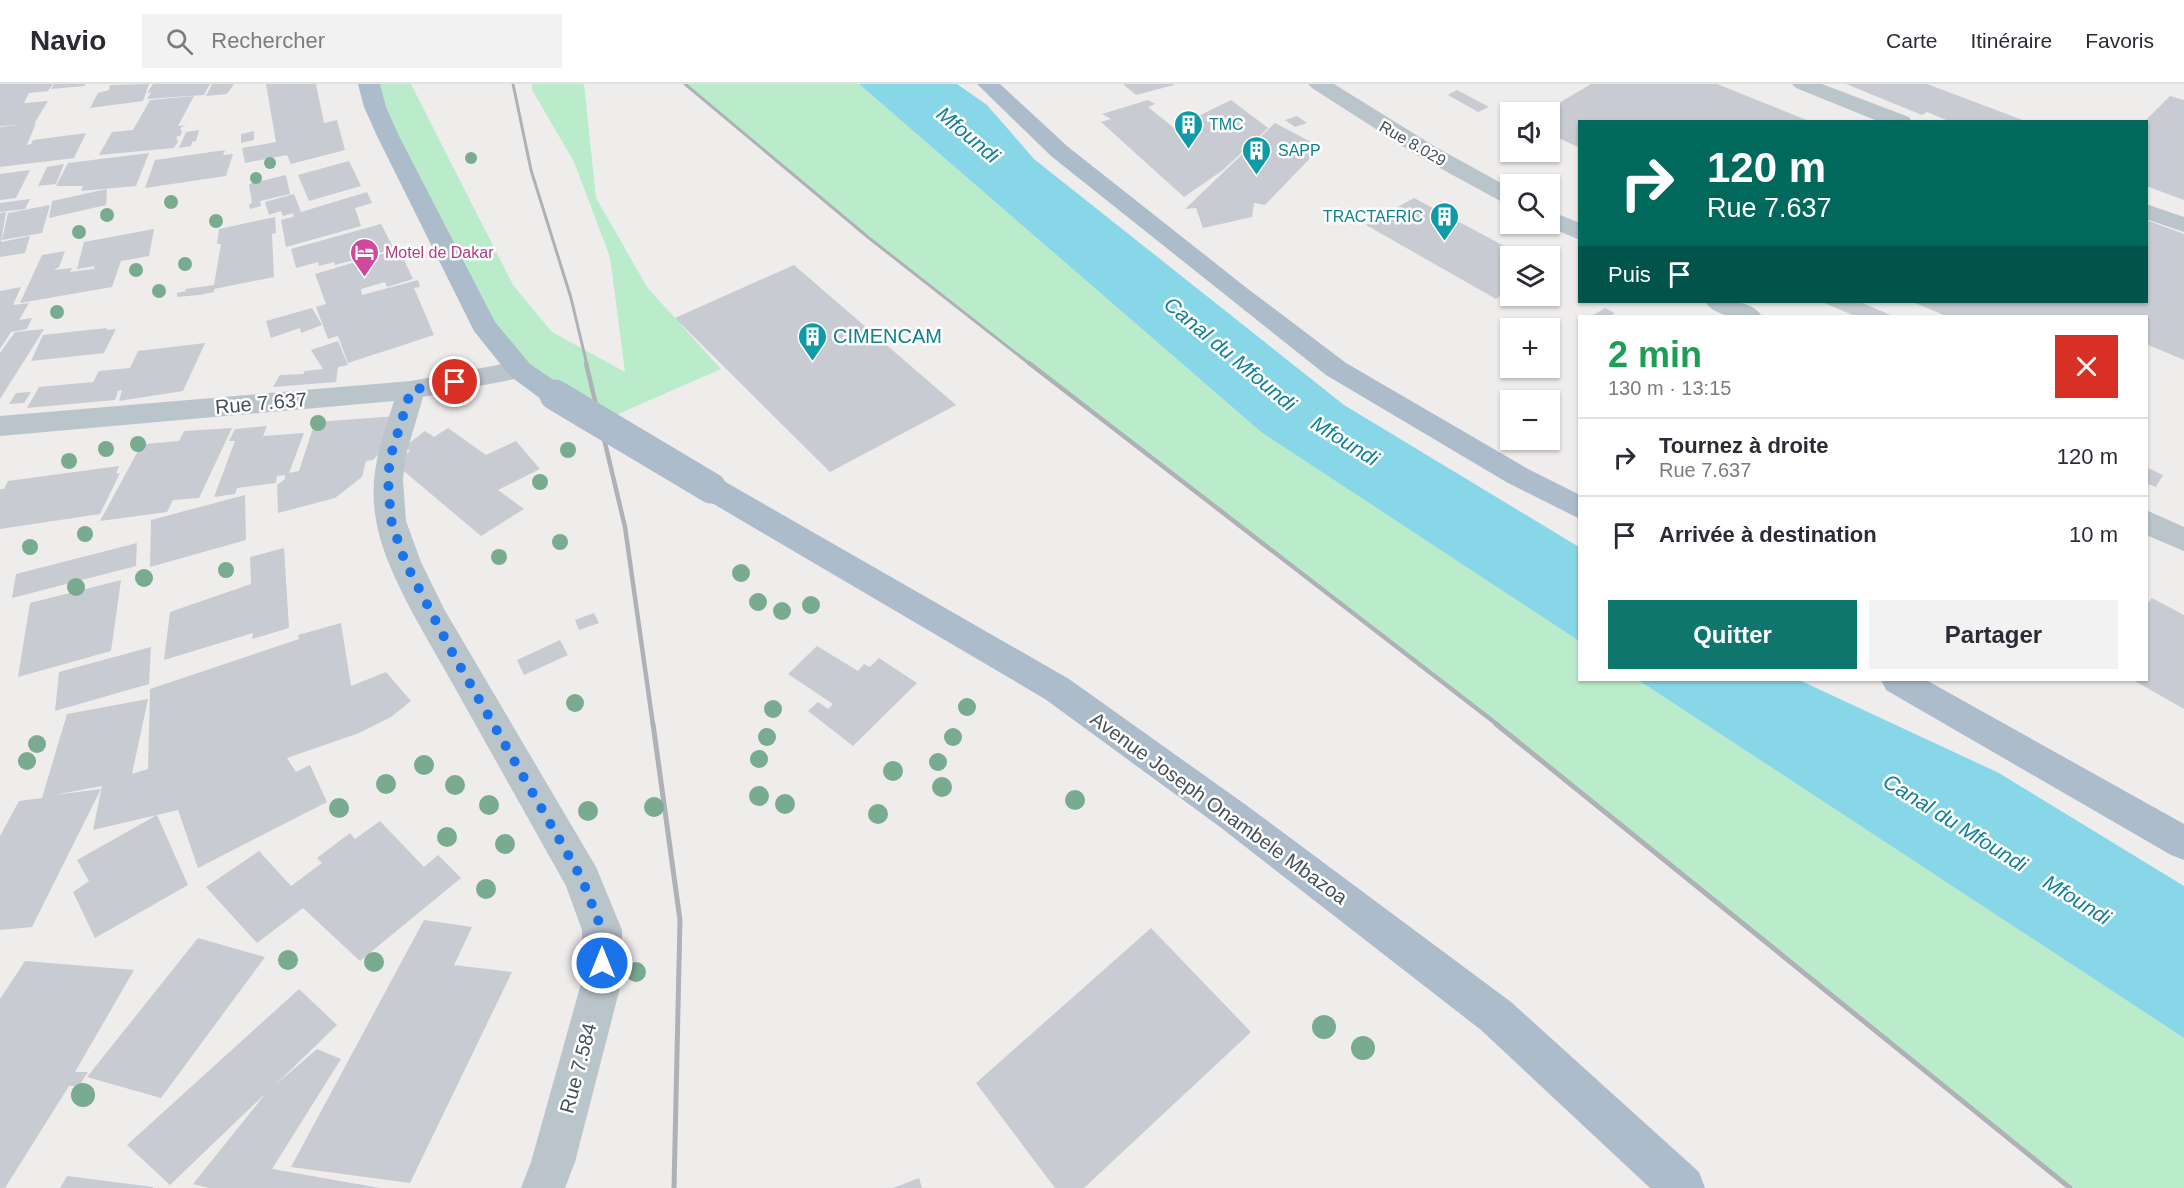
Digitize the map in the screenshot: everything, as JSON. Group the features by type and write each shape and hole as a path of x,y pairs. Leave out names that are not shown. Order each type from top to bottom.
{"main road":[{"name":"Avenue Joseph Onambele Mbazoa","path":"369,84 375,107 388,136 474,308 495,341 520,370 555,395 1066,696 1233,816 1496,1016 1683,1188"},
{"path":"988,84 1059,151 1239,295 1336,369 1518,476 1578,507"},
{"path":"1900,681 2184,843"}],"street":[{"name":"Rue 8.029","path":"1319,84 1426,152 1500,192"},
{"path":"1803,84 1896,120"},
{"path":"2148,212 2184,225"},
{"path":"1560,223 1578,232"},
{"path":"1720,303 1747,315"},
{"name":"Rue 7.637","path":"0,426 411,390 520,370"},
{"name":"Rue 7.584","path":"411,390 390,458 388,480 391,520 405,562 431,615 582,879 602,930 602,980 553,1162 543,1188"},
{"path":"2148,522 2184,540"}],"green space":[{"path":"369,84 411,84 513,285 552,332 625,372 610,257 574,162 532,90 532,84 584,84 596,198 647,287 721,369 600,422 520,370"},
{"path":"685,84 859,84 1261,432 1578,640 1578,681 1640,681 2184,1038 2184,1188 2070,1188 1440,679 963,313 776,162"}],"water":[{"path":"859,84 957,84 987,105 1034,159 1344,405 1578,546 1578,640 1261,432"},
{"path":"1640,681 1801,681 1999,773 2184,886 2184,1038"}],"building":[{"path":"0,84 53,84 48,91 29,93 24,103 48,101 34,124 36,123 27,145 33,140 86,133 74,158 0,167 0,127 20,125 0,126"},
{"path":"54,84 85,84 85,86 51,89"},
{"path":"149,84 143,101 90,108 98,93 109,90 110,85"},
{"path":"153,84 210,84 204,95 147,99 151,92 147,93"},
{"path":"212,84 234,84 227,94 206,96"},
{"path":"266,84 316,84 324,123 337,120 345,150 291,164 287,155 245,163 242,148 276,142"},
{"path":"1123,84 1173,84 1174,85 1136,95"},
{"path":"1591,84 1717,84 1807,120 1578,120 1578,147 1560,139 1560,102"},
{"path":"1846,84 1927,84 2023,120 1946,120 1927,112 1922,115"},
{"path":"1457,90 1489,107 1478,112 1448,95"},
{"path":"194,96 178,126 186,125 180,128 182,132 176,137 178,142 174,148 99,155 112,132 133,130 150,100"},
{"path":"2170,96 2184,100 2184,200 2148,187 2148,120 2146,120"},
{"name":"TMC","path":"1148,100 1155,104 1148,107 1174,128 1231,100 1268,128 1223,170 1184,197 1101,122 1111,119 1102,114"},
{"path":"1297,116 1307,123 1295,127 1285,120"},
{"name":"SAPP","path":"1275,123 1321,147 1265,205 1254,203 1252,217 1203,228 1196,208 1185,209"},
{"path":"199,130 196,141 192,142 191,146 179,148 186,132"},
{"path":"254,131 254,140 241,143 241,134"},
{"path":"225,150 223,155 233,154 226,176 145,188 155,160"},
{"path":"149,153 136,186 81,191 83,186 56,186 68,163"},
{"path":"349,161 361,186 309,201 298,175"},
{"path":"64,164 56,184 38,186 47,167"},
{"path":"30,170 16,198 0,200 0,174"},
{"path":"286,175 290,194 260,201 261,206 250,209 249,204 252,203 249,184"},
{"path":"107,189 106,205 49,218 52,201"},
{"path":"367,192 372,203 355,208 361,226 286,247 281,220 293,217 294,213 283,216 281,211 269,215 265,202 294,194 301,212"},
{"name":"TRACTAFRIC","path":"1414,198 1504,246 1500,246 1500,296 1496,299 1366,225"},
{"path":"30,199 25,209 0,212 0,203"},
{"path":"50,205 42,233 2,240 8,213"},
{"path":"6,212 1,242 30,236 25,253 0,257 0,213"},
{"path":"275,217 276,233 272,234 274,277 214,289 214,292 177,297 177,293 186,291 185,289 214,285 221,244 217,244 219,229"},
{"path":"2148,221 2184,234 2184,360 2148,345 2148,315 1944,315 1915,303 2148,303"},
{"path":"381,224 394,249 335,265 334,262 319,266 318,262 296,268 291,249"},
{"path":"154,229 149,256 121,261 112,287 20,303 42,255 65,251 59,267 54,270 72,268 70,272 94,269 95,266 77,269 84,242"},
{"path":"399,249 413,279 387,287 385,282 361,289 362,295 418,280 420,287 414,288 434,335 348,363 338,336 328,339 316,307 326,304 315,274"},
{"name":"CIMENCAM","path":"794,265 956,405 830,472 675,318"},
{"path":"21,287 13,305 29,303 19,320 32,318 27,329 11,332 0,349 0,291"},
{"path":"1824,303 1862,303 1891,315 1853,315"},
{"path":"312,308 322,325 301,333 300,328 271,338 266,321"},
{"path":"1605,308 1615,313 1612,315 1594,315"},
{"path":"107,328 106,330 116,329 104,353 31,361 43,335"},
{"path":"44,329 0,399 0,353 15,332"},
{"path":"338,341 348,365 338,367 336,382 273,387 280,375 303,374 305,371 323,369 311,350"},
{"path":"205,343 183,391 119,401 122,390 118,391 115,400 27,408 39,387 93,382 99,371 130,368 138,351"},
{"path":"31,392 24,403 9,404 16,393"},
{"path":"397,416 387,445 373,460 366,461 362,477 335,498 278,513 277,485 285,479 285,475 277,476 276,483 237,488 235,494 214,497 235,441 229,441 235,429 267,426 263,436 304,433 289,473 299,471 315,422"},
{"path":"232,428 199,498 173,500 167,512 100,521 138,451 141,451 145,444 179,441 184,431"},
{"path":"448,428 486,455 516,441 540,469 498,490 524,509 481,536 393,462 410,451 404,447 425,431 434,437"},
{"path":"119,466 116,474 120,473 100,514 0,529 0,489 4,489 8,481"},
{"path":"2148,468 2163,475 2156,487 2148,484"},
{"path":"245,495 246,540 150,567 151,520"},
{"path":"137,543 136,566 12,598 16,574"},
{"path":"284,548 289,628 252,639 253,633 164,660 170,612 251,584 250,557"},
{"path":"121,580 111,651 18,677 30,603"},
{"path":"2152,598 2184,615 2184,709 2135,681 2148,681 2148,603"},
{"path":"594,613 599,623 579,630 575,620"},
{"path":"341,623 351,686 386,672 411,701 391,717 359,733 287,758 296,772 310,765 327,802 198,868 178,810 93,830 102,786 54,795 101,789 32,927 0,930 0,836 19,801 42,798 67,714 148,699 132,774 148,769 150,689 299,639 298,635"},
{"path":"560,640 568,655 524,675 517,660"},
{"path":"817,646 858,671 864,664 870,667 879,658 917,683 853,746 808,711 818,702 828,709 833,704 788,674"},
{"path":"151,647 149,684 55,711 59,672"},
{"path":"157,815 188,885 95,938 73,892 89,881 77,860"},
{"path":"380,821 424,867 438,855 461,878 360,961 303,908 257,943 206,887 259,851 291,886 322,863 317,858 350,833 355,839"},
{"path":"424,920 472,927 454,965 512,972 410,1183 291,1167"},
{"path":"1151,928 1251,1032 1084,1188 1055,1188 976,1083"},
{"path":"198,938 265,957 161,1098 87,1077"},
{"path":"25,961 134,970 75,1072 88,1072 79,1086 69,1086 5,1188 0,1188 0,999"},
{"path":"299,989 337,1025 274,1086 317,1049 341,1059 272,1169 380,1188 209,1188 193,1184 266,1093 170,1185 127,1145"},
{"path":"67,1176 153,1187 153,1188 60,1188"},
{"path":"919,1178 922,1188 893,1188"}],"railway":[{"path":"513,84 531,170 571,298 587,365"},
{"path":"685,84 869,238 1031,365"},
{"path":"586,363 625,527 653,725"},
{"path":"1029,363 1498,725"},
{"path":"653,724 680,920 674,1188"},
{"path":"1496,724 2070,1188"}],"place":[{"name":"TMC","path":"1188,150"},
{"name":"SAPP","path":"1257,176"},
{"name":"TRACTAFRIC","path":"1444,242"},
{"name":"Motel de Dakar","path":"364,278"},
{"name":"CIMENCAM","path":"812,362"}],"route":[{"path":"455,382 411,390 390,458 388,480 391,520 405,562 431,615 582,879 602,930 602,963"}],"water label":[{"name":"Mfoundi","path":"968,135"},
{"name":"Canal du Mfoundi","path":"1230,354"},
{"name":"Mfoundi","path":"1345,441"},
{"name":"Canal du Mfoundi","path":"1955,823"},
{"name":"Mfoundi","path":"2077,900"}]}
